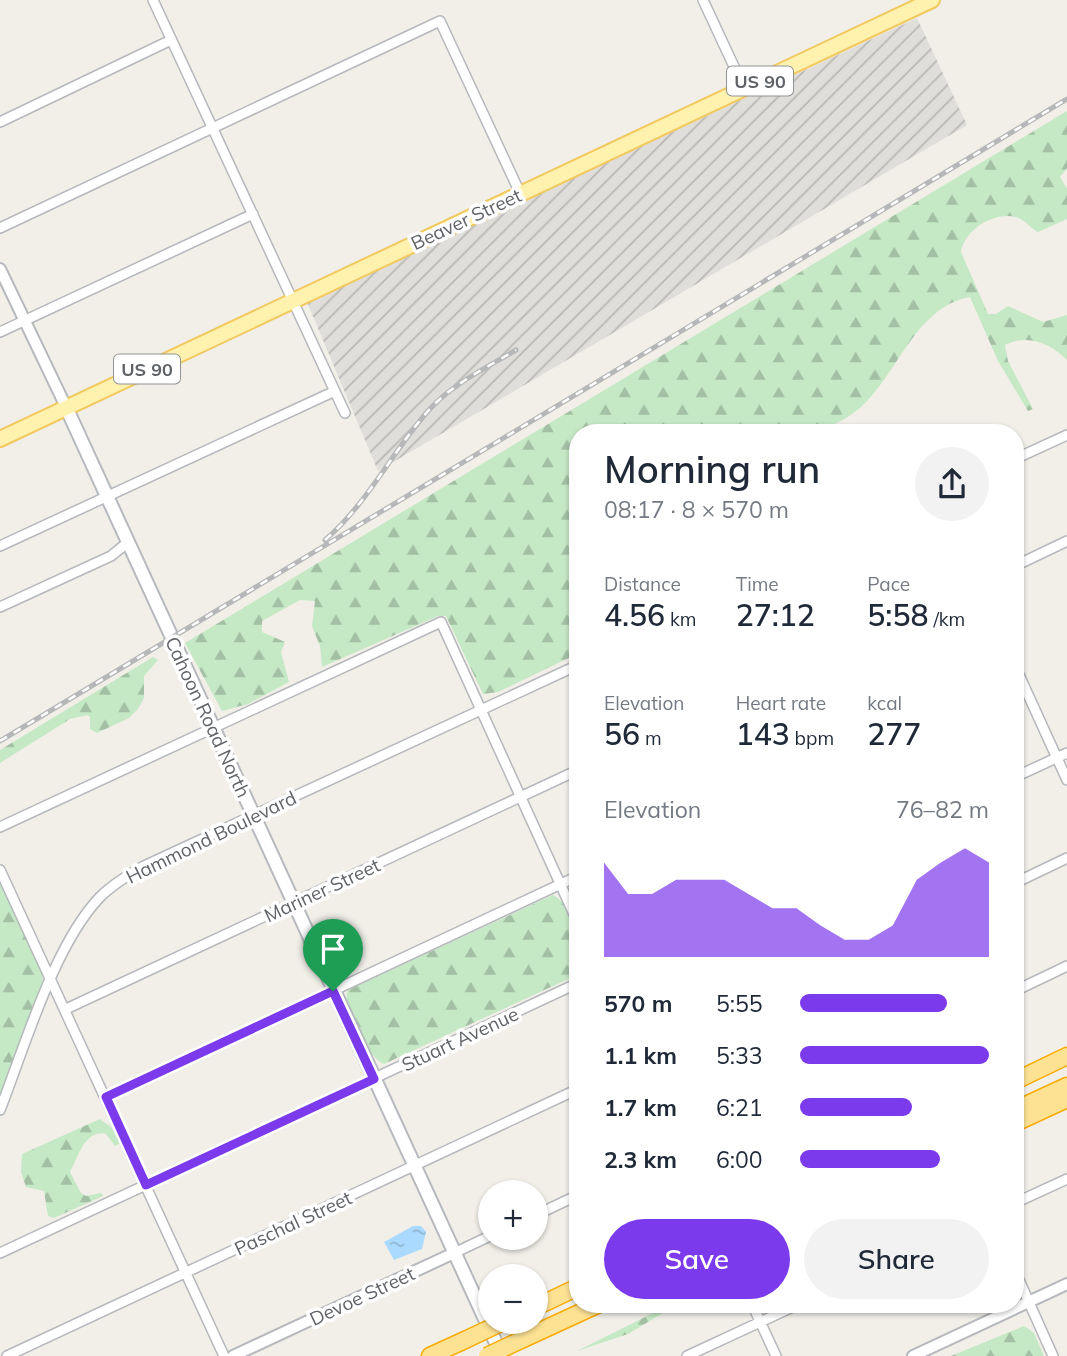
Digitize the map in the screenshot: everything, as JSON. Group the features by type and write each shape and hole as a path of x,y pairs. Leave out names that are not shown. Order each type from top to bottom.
{"highway":[{"path":"1024,1077 1067,1056"},
{"path":"1024,1106 1067,1086"},
{"path":"1024,1119 1067,1099"},
{"path":"548,1301 569,1291"},
{"path":"487,1356 579,1313"},
{"path":"430,1356 478,1334"}],"main road":[{"name":"Beaver Street","path":"0,439 932,0"},
{"name":"Cahoon Road North","path":"66,407 454,1253"},
{"path":"454,1253 502,1356"}],"street":[{"path":"153,0 295,300 345,413"},
{"path":"703,0 744,88"},
{"path":"0,228 440,21 520,194"},
{"path":"0,122 171,40"},
{"path":"0,332 253,214"},
{"name":"Cahoon Road North","path":"0,269 66,407"},
{"path":"0,547 335,391"},
{"path":"1024,455 1067,435"},
{"path":"1024,562 1067,541"},
{"path":"0,607 111,556 127,543"},
{"path":"0,827 441,622 569,904"},
{"name":"Hammond Boulevard","path":"0,1110 57,964 74,932 108,890 144,866 569,669"},
{"path":"1024,686 1067,780"},
{"path":"1024,773 1067,753"},
{"name":"Mariner Street","path":"66,1009 569,774"},
{"path":"1024,879 1067,858"},
{"path":"0,870 224,1356"},
{"path":"106,1097 569,880"},
{"path":"1024,986 1067,966"},
{"name":"Stuart Avenue","path":"0,1253 569,987"},
{"name":"Paschal Street","path":"8,1356 569,1093"},
{"path":"1024,1199 1067,1179"},
{"path":"548,1209 569,1199"},
{"name":"Devoe Street","path":"233,1356 478,1242"},
{"path":"1024,1304 1067,1284"},
{"path":"1024,1292 1053,1356"},
{"path":"756,1313 776,1356"},
{"path":"687,1356 780,1313"},
{"path":"913,1356 1005,1313"}],"shaded area":[{"path":"917,18 967,125 378,471 307,302"}],"green space":[{"path":"1067,111 1067,168 1060,177 1067,189 1067,219 1038,232 1019,218 999,217 974,230 963,244 961,252 988,314 996,314 1008,306 1043,322 1067,315 1067,360 1054,349 1039,342 1022,340 1005,345 1008,361 1033,409 1028,411 998,361 970,297 951,303 936,313 910,342 876,391 858,410 833,424 569,424 569,658 498,692 483,694 446,616 438,616 322,667 320,646 312,626 315,601 300,600 262,621 262,632 285,642 281,652 289,682 248,704 222,711 185,643"},
{"path":"153,657 158,660 144,676 144,698 129,718 97,733 90,729 90,717 87,715 70,719 0,763 0,750"},
{"path":"0,881 42,973 43,985 0,1098"},
{"path":"553,895 561,901 569,914 569,979 384,1064 371,1052 352,1019 348,990"},
{"path":"100,1119 111,1127 120,1143 115,1146 106,1134 92,1136 83,1146 70,1172 81,1193 86,1196 101,1193 103,1196 54,1218 48,1216 44,1191 26,1187 21,1172 22,1154"},
{"path":"653,1313 663,1313 628,1334 577,1351"},
{"path":"1024,1326 1034,1333 1044,1356 951,1356"}],"water":[{"path":"413,1226 421,1226 426,1232 422,1249 394,1260 384,1242"}],"railway":[{"path":"0,741 1067,99"},
{"path":"325,540 367,494 437,401 470,377 516,350"}],"route":[{"path":"333,991 374,1079 146,1185 106,1097 333,991"}]}
